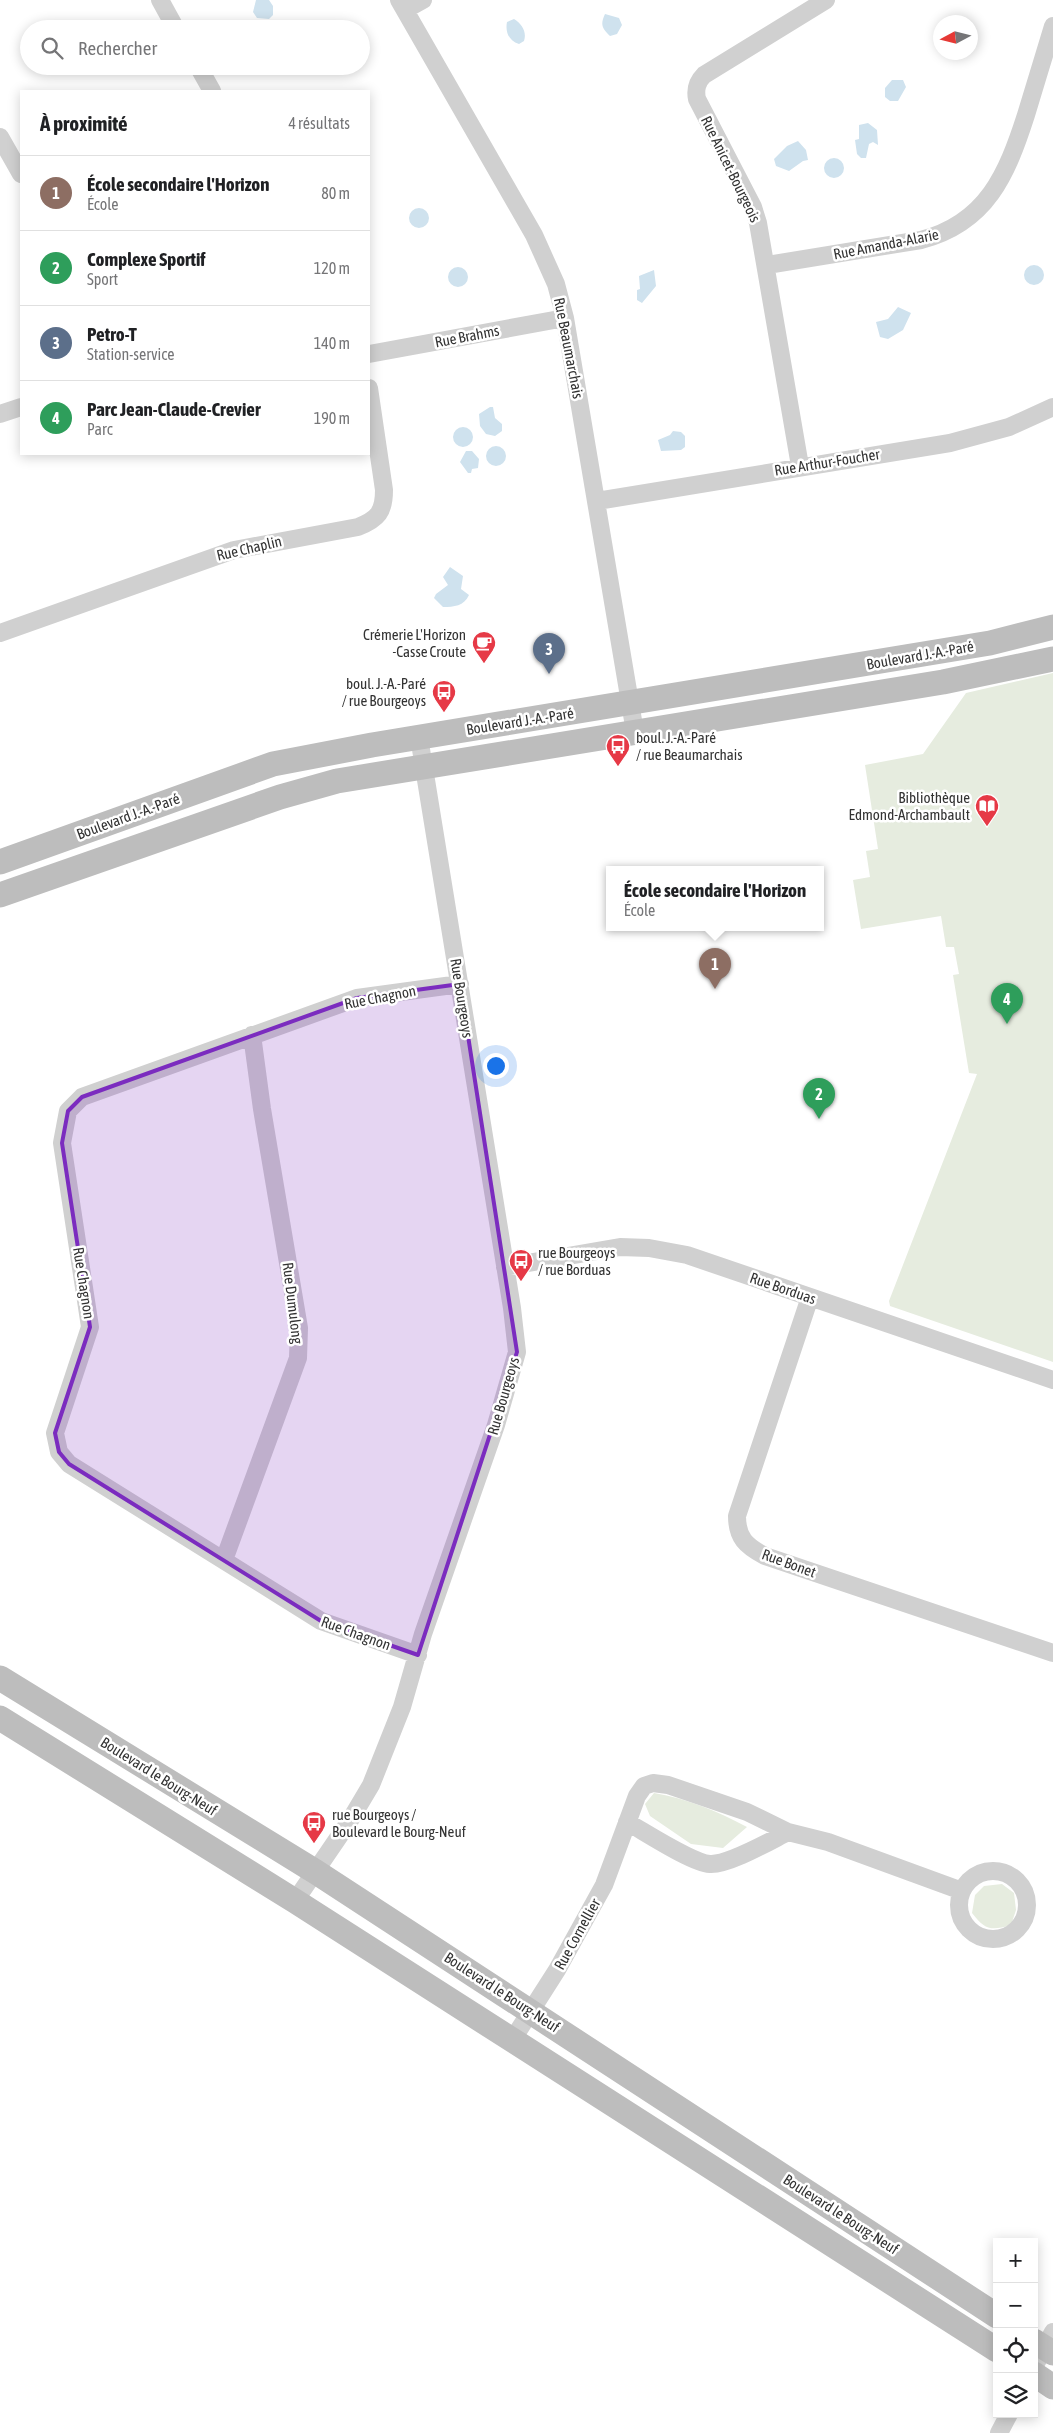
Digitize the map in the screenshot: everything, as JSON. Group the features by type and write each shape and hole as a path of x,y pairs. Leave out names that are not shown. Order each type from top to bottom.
{"street":[{"path":"160,0 171,20"},
{"path":"402,5 423,0"},
{"name":"Rue Anicet-Bourgeois","path":"800,466 767,265 753,208 696,99 697,86 704,75 826,0"},
{"name":"Rue Beaumarchais","path":"402,5 534,235 556,284 565,318 635,732"},
{"name":"Rue Amanda-Alarie","path":"767,265 921,240 943,234 963,222 993,192 1014,153 1053,26"},
{"path":"203,75 211,90"},
{"path":"0,137 20,172"},
{"name":"Rue Brahms","path":"370,354 565,318"},
{"name":"Rue Chaplin","path":"0,633 234,550 366,524 380,512 384,505 384,490 370,395"},
{"path":"0,414 20,407"},
{"name":"Rue Arthur-Foucher","path":"597,501 800,466 931,446 988,434 1031,418 1053,407"},
{"name":"Boulevard J.-A.-Paré","path":"0,862 273,764 419,737 990,642 1053,628"},
{"name":"Boulevard J.-A.-Paré","path":"0,895 280,798 337,781 943,682 1053,659"},
{"name":"Rue Bourgeoys","path":"295,1900 316,1872 370,1785 402,1708 423,1634 496,1425 517,1352 460,984 419,737"},
{"name":"Rue Chagnon","path":"418,1655 321,1621 69,1464 59,1452 55,1433 90,1326 62,1142 68,1111 82,1097 357,998 460,984"},
{"name":"Rue Dumulong","path":"224,1560 298,1358 299,1328 262,1109 252,1035"},
{"name":"Rue Borduas","path":"505,1267 620,1247 648,1248 687,1255 1053,1380"},
{"name":"Rue Bonet","path":"810,1297 737,1516 737,1528 742,1541 765,1556 1053,1653"},
{"name":"Boulevard le Bourg-Neuf","path":"0,1678 316,1872 993,2313"},
{"name":"Boulevard le Bourg-Neuf","path":"0,1718 295,1900 993,2347"},
{"name":"Rue Cornellier","path":"513,2039 557,1970 604,1884 637,1796 644,1786 660,1783 747,1812 788,1832 828,1842 962,1892"},
{"path":"627,1822 693,1858 710,1864 750,1851 788,1832"},
{"path":"1038,2377 1053,2387"},
{"path":"999,2433 1007,2418"}],"highlighted area":[{"path":"460,984 517,1352 418,1655 321,1621 69,1464 59,1452 55,1433 90,1327 62,1143 68,1111 82,1097 357,998"}],"shaded area":[{"path":"1053,673 1053,1362 890,1306 889,1301 977,1074 969,1073 953,975 959,974 954,947 946,947 941,916 861,929 853,880 870,877 866,851 878,849 865,765 923,754 966,693"},
{"path":"654,1793 702,1806 747,1827 723,1848 691,1844 650,1816 645,1804"},
{"path":"1002,1884 1014,1893 1016,1910 1011,1925 989,1928 981,1923 972,1913 975,1895 984,1886"}],"water":[{"path":"256,0 269,0 273,6 273,15 269,19 257,18 253,12"},
{"path":"605,14 619,18 622,25 617,34 610,36 604,28 602,24"},
{"path":"514,19 524,31 524,41 519,44 513,41 507,33 507,22"},
{"path":"892,80 903,80 906,87 898,101 890,101 885,97 885,88"},
{"path":"868,123 877,130 878,145 873,142 869,144 866,158 861,158 857,154 855,140 859,139 859,125"},
{"path":"798,141 806,150 808,160 803,161 789,171 776,166 774,159 787,146"},
{"path":"830,158 838,158 844,164 844,172 838,178 830,178 824,172 824,164"},
{"path":"419,208 426,211 429,218 426,225 419,228 412,225 409,218 412,211"},
{"path":"1034,265 1041,268 1044,275 1041,282 1034,285 1027,282 1024,275 1027,268"},
{"path":"458,267 465,270 468,277 465,284 458,287 451,284 448,277 451,270"},
{"path":"654,270 656,286 642,303 637,300 637,290 640,289 639,276"},
{"path":"898,307 911,313 903,330 888,339 880,337 876,322 888,319"},
{"path":"493,407 495,418 502,424 502,431 495,436 486,434 480,426 479,414"},
{"path":"463,427 470,430 473,437 470,444 463,447 456,444 453,437 456,430"},
{"path":"673,431 681,432 685,436 685,447 681,450 661,451 658,440 670,435"},
{"path":"496,446 503,449 506,456 503,463 496,466 489,463 486,456 489,449"},
{"path":"466,451 472,451 479,459 478,468 472,469 471,473 468,473 460,462"},
{"path":"450,567 463,576 461,589 469,595 464,602 458,605 443,607 434,598 436,594 448,585 443,577"}],"place":[{"name":"Crémerie L'Horizon -Casse Croute","path":"484,664"},
{"name":"Petro-T","path":"549,674"},
{"name":"boul. J.-A.-Paré / rue Bourgeoys","path":"444,713"},
{"name":"boul. J.-A.-Paré / rue Beaumarchais","path":"618,767"},
{"name":"Bibliothèque Edmond-Archambault","path":"987,827"},
{"name":"École secondaire l'Horizon","path":"715,989"},
{"name":"Parc Jean-Claude-Crevier","path":"1007,1024"},
{"name":"Complexe Sportif","path":"819,1119"},
{"name":"rue Bourgeoys / rue Borduas","path":"521,1282"},
{"name":"rue Bourgeoys / Boulevard le Bourg-Neuf","path":"314,1844"}]}
